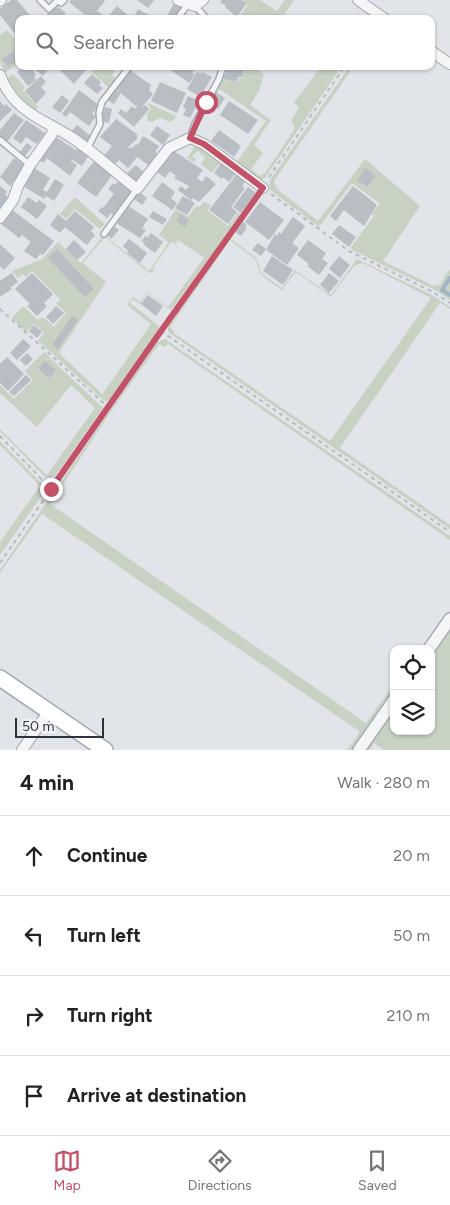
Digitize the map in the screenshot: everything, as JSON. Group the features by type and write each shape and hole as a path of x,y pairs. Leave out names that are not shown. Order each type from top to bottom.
{"main road":[{"path":"0,678 104,750"}],"street":[{"path":"358,0 379,15"},
{"path":"435,54 450,64"},
{"path":"0,75 6,90 26,111 75,140 138,190 165,152 190,138 204,144 263,188"},
{"path":"0,218 13,200 18,186 30,165 52,134 53,128"},
{"path":"432,645 450,619"},
{"path":"359,750 390,706"},
{"path":"22,750 49,711"}],"lane":[{"path":"40,0 49,9 58,0 61,3 64,0"},
{"path":"180,15 191,2 203,15"},
{"path":"86,149 100,124 99,113 102,102 127,70"},
{"path":"190,138 222,70"},
{"path":"0,140 30,165"},
{"path":"104,234 138,190"}],"path":[{"path":"0,563 263,188 343,70"},
{"path":"263,188 349,251 433,292 450,303"},
{"path":"0,309 108,407"},
{"path":"161,331 450,532"},
{"path":"0,436 51,489"}],"green space":[{"path":"243,0 260,0 277,11 285,0 294,0 284,15 241,15 248,4"},
{"path":"7,30 15,39 15,67 5,73 0,61 0,35"},
{"path":"114,70 112,75 117,80 110,89 91,71"},
{"path":"244,70 259,70 264,74 259,91 250,105 271,120 254,145 263,153 251,169 260,176 266,172 295,128 291,120 299,108 294,102 318,70 339,70 265,178 260,180 236,163 266,121 218,88 222,80 238,82 239,78 243,78"},
{"path":"347,70 351,70 274,181 277,189 318,221 365,159 420,206 383,261 434,286 440,284 450,269 450,300 435,290 352,250 351,247 374,216 372,214 380,204 352,183 319,227 269,189 270,180"},
{"path":"13,74 25,87 23,90 38,107 34,113 18,99 6,79"},
{"path":"148,103 176,116 174,120 169,122 161,118 150,122 147,120 148,117 146,115 151,108 147,105"},
{"path":"198,145 222,161 212,173 201,164 205,158 198,151 192,156 196,160 193,162 187,158 195,146"},
{"path":"76,198 105,224 100,229 75,209 66,219 60,214"},
{"path":"204,202 211,205 207,210 228,226 238,213 241,215 171,310 148,293 140,304 133,299 130,303 158,325 159,329 109,400 105,401 100,397 38,341 44,333 34,324 26,332 12,318 24,307 38,320 43,317 54,327 66,313 56,304 60,299 32,271 26,277 23,274 18,278 12,271 42,259 58,242 81,263 104,235 149,271 169,242 159,235 176,209 188,217 195,207 200,206","holes":["105,237 149,273 153,272 154,266 171,242 175,244 178,240 204,258 168,307 148,292 140,302 133,297 127,305 151,324 102,395 59,352 106,282 83,263"]},
{"path":"230,238 257,259 262,274 282,288 295,270 331,295 357,259 432,295 450,307 450,309 440,303 340,448 450,525 450,529 168,332 168,326","holes":["230,240 256,260 261,275 282,290 296,272 331,297 354,266 363,263 431,298 330,441 174,333 170,327"]},
{"path":"165,339 450,536 450,540 168,344 164,347 159,344 112,410 50,504 366,723 390,690 390,695 351,750 347,750 359,731 42,514 0,573 0,570 157,342"},
{"path":"44,352 103,408 56,475 50,477 41,473 0,429 47,475 95,408 71,385 37,427 0,393 0,385 14,399 33,380 25,371"},
{"path":"0,441 42,484 42,495 0,555 0,542 40,486 0,445"},
{"path":"450,629 450,750 384,750 374,743 370,750 366,750 390,716 390,735 435,735 435,650"}],"building":[{"path":"11,0 17,0 30,15 15,15 15,34 0,15 0,9"},
{"path":"71,0 104,0 97,11 103,15 85,15 69,2"},
{"path":"137,0 154,0 148,8"},
{"path":"222,0 242,0 247,3 238,15 235,15 220,2"},
{"path":"175,2 182,7 177,15 167,15"},
{"path":"57,6 66,13 64,15 46,15"},
{"path":"117,6 128,15 110,15"},
{"path":"138,9 149,15 135,15"},
{"path":"13,51 15,54 15,63 8,67 2,59"},
{"path":"19,70 33,70 36,75 34,77 36,80 28,86 17,72"},
{"path":"36,70 48,70 43,76"},
{"path":"60,70 86,70 74,84"},
{"path":"130,70 151,85 149,90 153,94 141,108 145,105 149,109 134,127 118,113 121,109 126,113 132,106 135,109 137,107 115,88"},
{"path":"171,70 194,70 192,73 195,75 189,83"},
{"path":"226,70 244,70 243,77 238,77 237,82 223,79 224,74 226,74"},
{"path":"197,72 201,74 202,72 212,77 200,97 187,89"},
{"path":"92,74 101,82 99,85 103,88 97,94 84,83"},
{"path":"41,76 46,82 41,87 46,93 36,104 25,91"},
{"path":"160,82 186,93 177,113 151,101"},
{"path":"114,89 121,93 114,104 107,100"},
{"path":"79,90 99,105 92,114 96,116 89,126 70,112 66,117 62,114"},
{"path":"214,91 225,98 218,109 207,102"},
{"path":"62,95 69,101 60,113 52,107"},
{"path":"188,96 199,101 190,118 183,115 186,109 183,107"},
{"path":"0,101 4,106 6,104 12,110 0,121"},
{"path":"229,101 258,120 248,134 220,115"},
{"path":"105,107 112,109 109,123 101,121"},
{"path":"14,113 24,120 6,143 0,138 0,130"},
{"path":"116,119 138,135 136,136 138,138 128,147 129,149 133,148 136,144 138,145 143,136 159,146 155,152 158,154 151,167 137,157 128,168 119,160 113,167 102,158 112,146 100,137"},
{"path":"26,120 45,133 37,144 26,137 21,144 13,138"},
{"path":"77,125 92,137 86,144 71,132"},
{"path":"157,126 170,135 163,145 150,135"},
{"path":"219,130 241,146 234,157 211,141"},
{"path":"54,136 76,150 78,147 89,155 82,166 71,159 77,165 70,176 47,158 44,163 38,160"},
{"path":"27,143 32,147 25,156 20,152"},
{"path":"172,150 203,170 197,178 202,182 206,176 216,184 199,202 193,198 191,200 178,190 181,186 186,190 189,186 174,178 176,176 170,171 165,178 156,171"},
{"path":"14,158 25,166 10,186 0,177"},
{"path":"95,160 113,174 96,197 77,183"},
{"path":"222,162 236,173 229,182 214,173"},
{"path":"136,165 146,174 137,185 125,175"},
{"path":"34,168 50,178 43,190 47,192 55,179 64,185 54,201 46,196 44,199 23,186"},
{"path":"366,168 376,176 367,187 357,180"},
{"path":"236,175 245,182 242,186 245,188 231,207 237,212 228,224 209,210"},
{"path":"120,179 134,190 114,215 111,213 107,218 98,211 103,208 114,194 108,189"},
{"path":"162,182 175,192 171,198 177,203 172,210 152,196"},
{"path":"0,186 7,192 5,195 8,197 0,208"},
{"path":"353,186 377,205 364,226 344,210 336,221 330,216"},
{"path":"248,187 256,193 241,213 233,207"},
{"path":"138,191 147,198 142,205 133,198"},
{"path":"183,196 195,203 187,215 175,208"},
{"path":"28,197 37,203 39,200 47,206 37,219 21,207"},
{"path":"260,202 284,220 269,240 245,222"},
{"path":"127,205 148,219 142,228 146,230 140,238 116,223"},
{"path":"12,210 54,241 43,255 40,254 36,259 24,251 31,242 22,235 19,238 1,224"},
{"path":"75,211 94,227 91,231 95,235 87,245 65,227 60,233 50,225 58,214 66,221"},
{"path":"153,211 167,219 163,225 149,217"},
{"path":"180,214 189,220 185,227 176,221"},
{"path":"293,217 305,226 293,242 299,248 287,265 266,250 275,234 277,236 279,232 281,234"},
{"path":"243,222 247,225 245,227 247,228 241,236 235,232"},
{"path":"113,225 119,230 111,239 106,234"},
{"path":"339,225 356,237 349,247 332,234"},
{"path":"151,233 163,242 155,253 144,245 142,241 145,236 147,238"},
{"path":"129,239 147,253 140,263 127,253 128,251 123,246"},
{"path":"74,240 86,252 77,260 66,249"},
{"path":"308,240 326,253 322,259 328,263 319,275 297,255"},
{"path":"258,243 266,249 261,256 252,250"},
{"path":"0,244 15,258 4,270 0,266"},
{"path":"57,249 94,289 85,297 48,258"},
{"path":"272,256 293,270 283,285 263,271"},
{"path":"339,256 350,265 340,278 329,269"},
{"path":"12,273 18,282 11,287 12,289 0,297 0,281"},
{"path":"32,273 53,294 44,303 47,306 37,316 27,306 30,304 15,289"},
{"path":"329,273 339,281 329,293 320,285"},
{"path":"148,295 163,306 156,316 141,304"},
{"path":"56,306 64,313 53,324 46,317"},
{"path":"72,316 78,320 58,349 52,345"},
{"path":"34,325 42,332 37,338 29,331"},
{"path":"23,339 31,346 17,360 10,353"},
{"path":"27,353 33,359 26,366 20,360"},
{"path":"7,357 24,374 8,391 0,383 0,364"},
{"path":"45,361 56,370 49,378 38,368"},
{"path":"26,375 31,380 14,396 9,392"}],"waterway":[{"path":"450,278 442,290 450,295"}],"route":[{"path":"51,489 263,188 204,144 190,138 206,102"}]}
